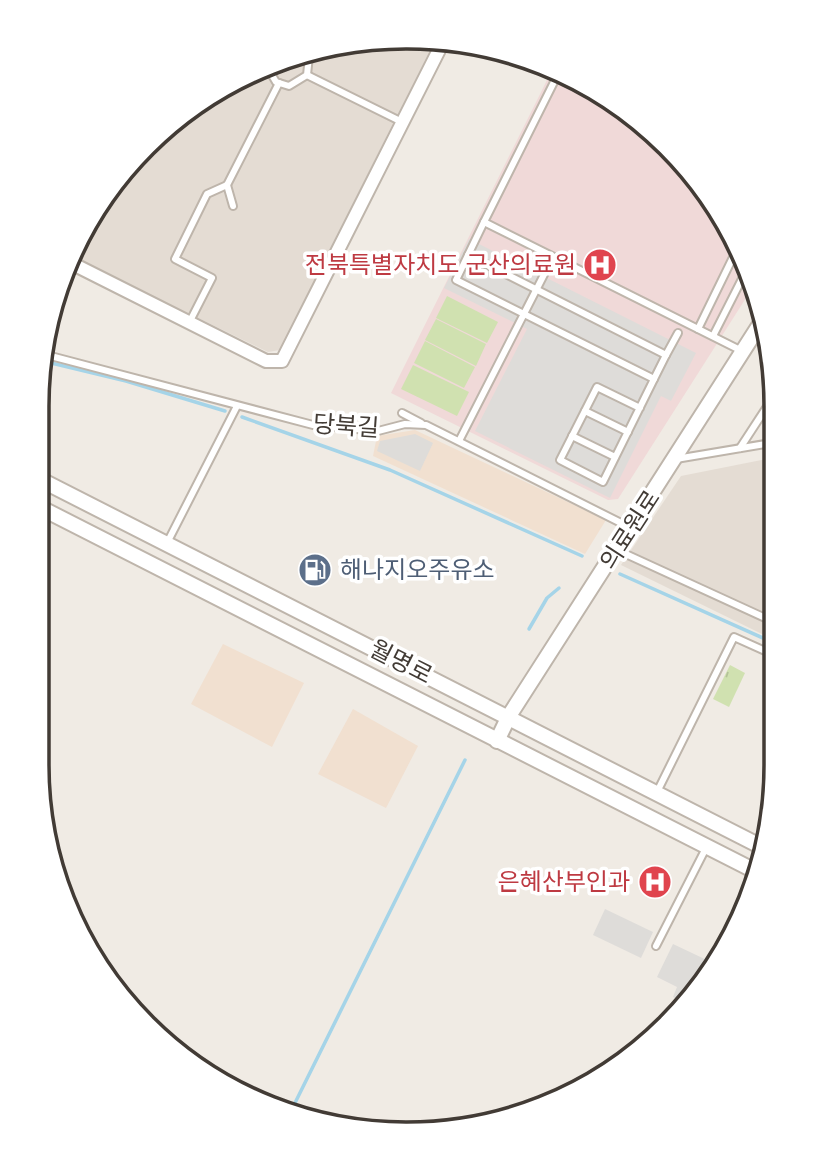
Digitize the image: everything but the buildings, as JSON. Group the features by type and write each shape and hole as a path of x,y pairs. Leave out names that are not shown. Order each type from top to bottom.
{"street":[{"path":"78,266 266,361 282,360 439,51"},
{"name":"의료원로","path":"497,741 509,716 756,332"},
{"name":"월명로","path":"49,484 755,843"},
{"name":"월명로","path":"49,512 749,868"}],"lane":[{"path":"270,76 279,83 296,84 307,75 308,63"},
{"path":"307,75 402,122"},
{"path":"554,81 456,280 654,379"},
{"path":"189,323 212,278 175,259 207,194 227,185 279,83"},
{"path":"227,185 233,206"},
{"path":"484,222 744,352"},
{"path":"468,255 666,355"},
{"path":"460,441 553,257"},
{"path":"698,329 732,259"},
{"path":"713,337 741,281"},
{"path":"640,408 597,387 560,460 603,482 678,333"},
{"name":"당북길","path":"53,357 313,425 378,431 405,424 426,425 631,528"},
{"path":"167,543 237,406"},
{"path":"740,448 764,410"},
{"path":"585,411 628,432"},
{"path":"402,413 426,425"},
{"path":"572,436 615,457"},
{"path":"676,459 764,444"},
{"path":"617,550 764,617"},
{"path":"657,792 734,637 764,650"},
{"path":"656,946 708,846"}],"shaded area":[{"path":"430,50 280,350 268,352 80,261 86,248 109,208 138,171 189,123 228,97 270,76 314,61 360,52"},
{"name":"전북특별자치도 군산의료원","path":"548,78 605,109 642,138 675,171 716,228 737,270 747,297 618,499 608,500 391,393"},
{"path":"469,239 696,353 671,401 661,396 610,498 475,431 527,329 444,288"},
{"path":"415,430 606,520 585,554 373,456 377,436"},
{"path":"415,434 433,443 420,471 377,451 380,441"},
{"path":"764,459 764,635 621,565 681,476"},
{"path":"223,644 304,683 272,747 191,704"},
{"path":"353,709 418,746 386,808 318,774"},
{"path":"605,909 653,932 641,958 593,935"},
{"path":"673,944 706,960 676,999 673,997 677,987 657,977"}],"green space":[{"path":"447,296 498,322 487,343 436,318"},
{"path":"436,319 486,344 476,366 425,340"},
{"path":"425,341 475,367 464,388 414,363"},
{"path":"413,365 469,392 457,416 401,389"},
{"path":"730,665 745,673 729,707 713,699"}],"waterway":[{"path":"52,363 126,381 225,411"},
{"path":"242,417 390,470 582,556"},
{"path":"620,574 764,639"},
{"path":"529,629 547,598 559,588"},
{"path":"295,1104 465,760"}],"place":[{"name":"전북특별자치도 군산의료원","path":"600,265"},
{"name":"해나지오주유소","path":"315,570"},
{"name":"은혜산부인과","path":"655,882"}]}
